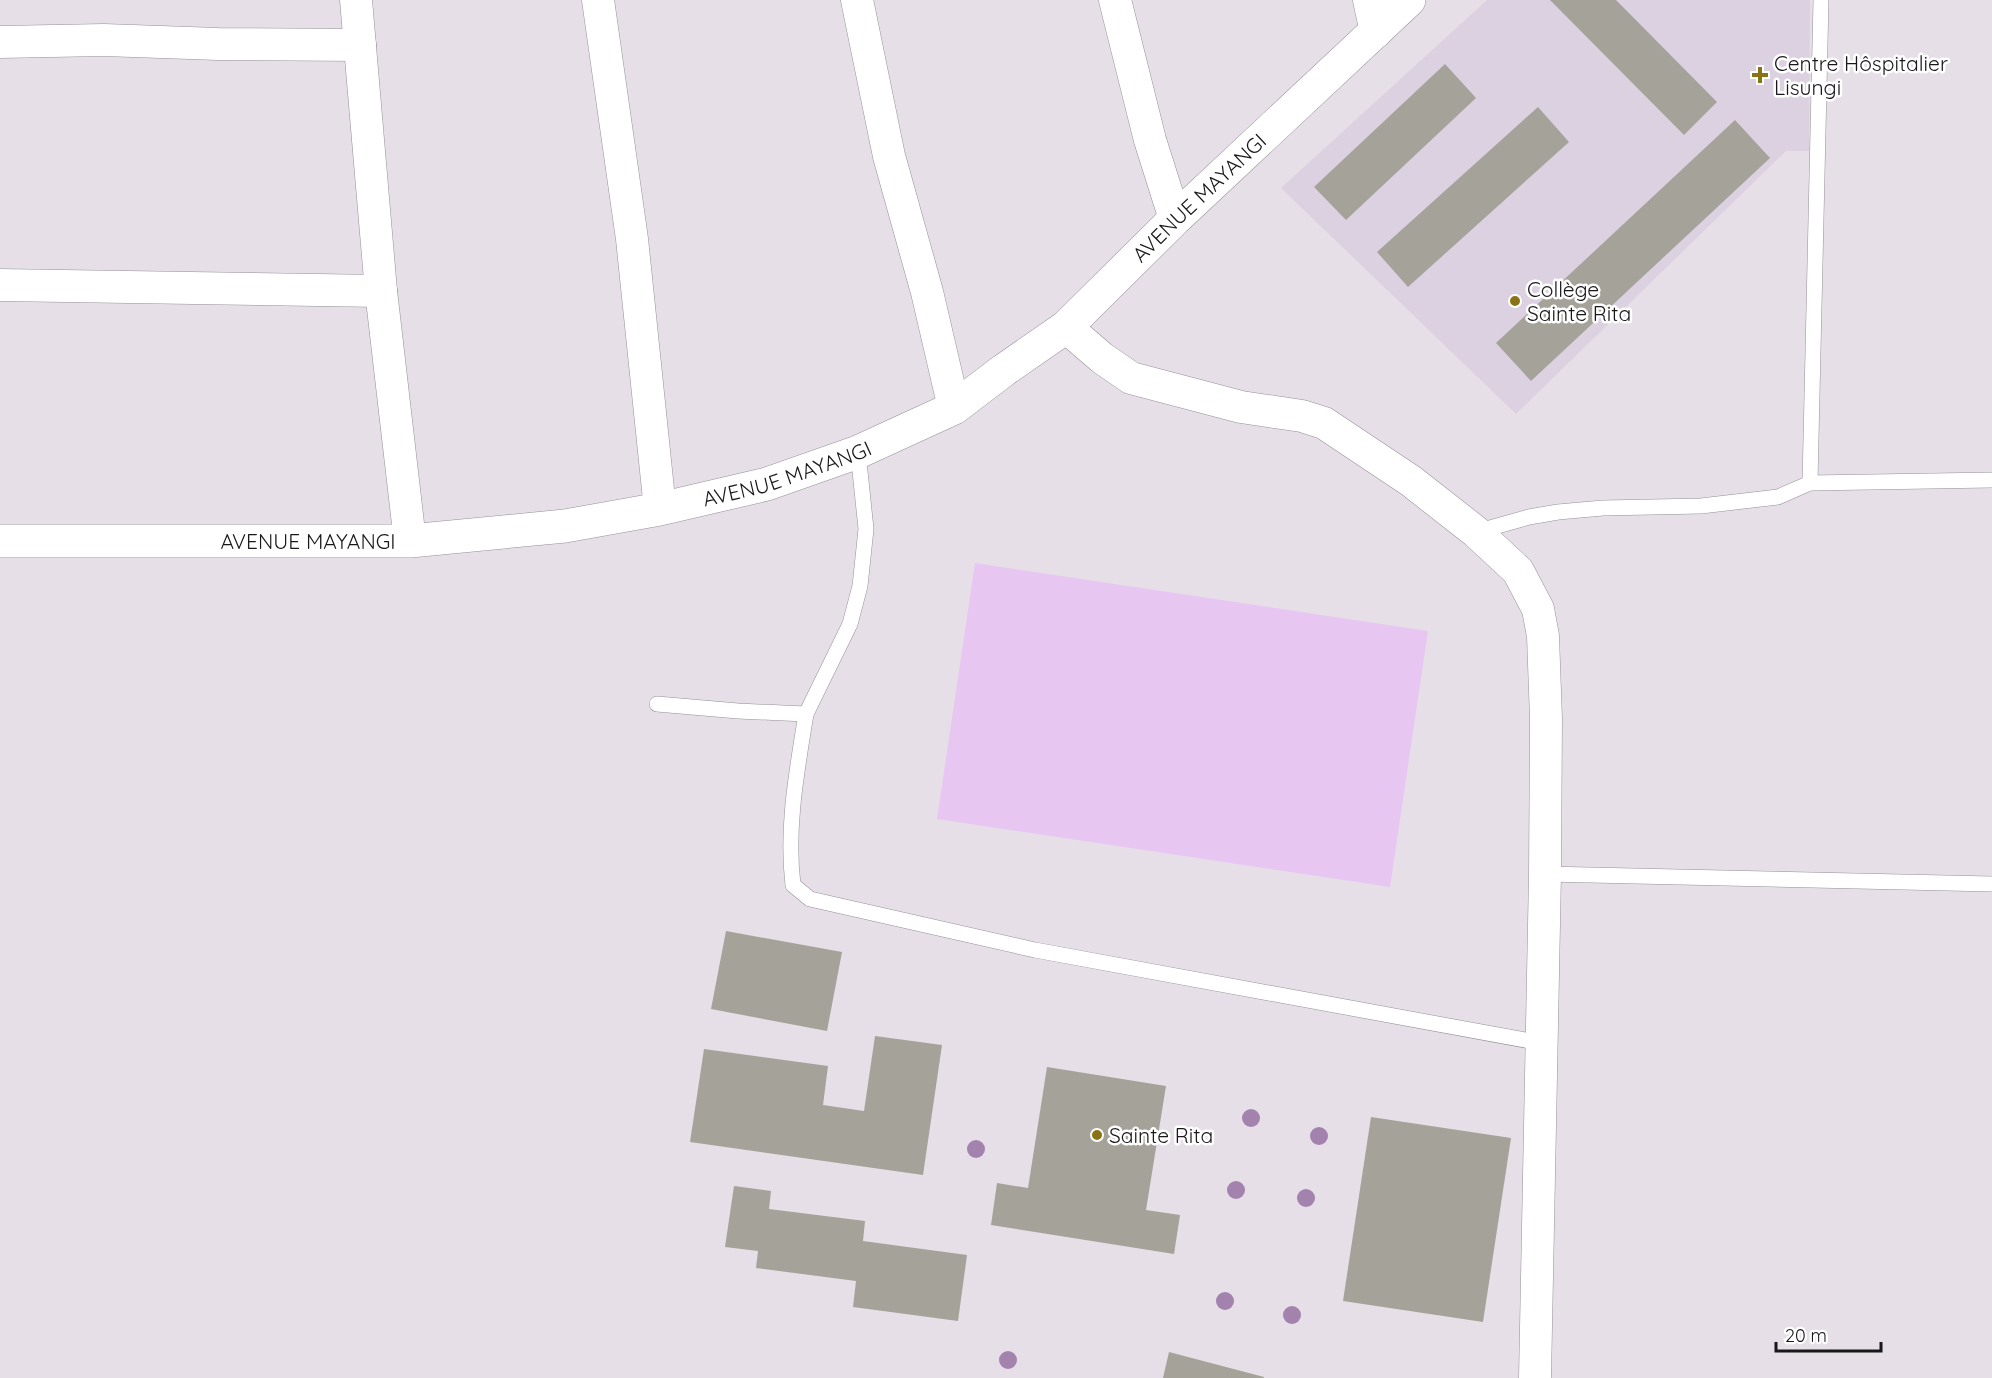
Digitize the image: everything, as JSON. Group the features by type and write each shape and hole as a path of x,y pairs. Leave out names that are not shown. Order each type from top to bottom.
{"street":[{"path":"356,0 381,291 410,541"},
{"path":"598,0 632,238 660,509"},
{"path":"857,0 889,156 927,292 954,408"},
{"path":"1115,0 1150,141 1175,219"},
{"path":"1369,0 1376,32"},
{"name":"AVENUE MAYANGI","path":"0,541 410,541 565,526 660,509 767,484 858,452 954,408 1066,327 1175,219 1410,0"},
{"path":"0,42 104,40 360,45"},
{"path":"0,285 381,291"},
{"path":"1066,327 1102,358 1131,378 1241,407 1302,416 1324,423 1411,481 1476,532 1518,571 1538,609 1544,636 1546,719 1535,1378"}],"lane":[{"path":"1810,483 1821,0"},
{"path":"858,452 866,529 860,586 850,624 806,714 796,781 790,857 793,885 810,899 1035,950 1541,1043"},
{"path":"1476,532 1529,517 1558,512 1603,508 1701,506 1778,497 1810,483 1992,480"},
{"path":"657,704 806,714"},
{"path":"1545,874 1992,884"}],"shaded area":[{"name":"Collège Sainte Rita","path":"1487,0 1810,0 1809,151 1786,151 1516,414 1281,188"},
{"path":"975,563 1428,631 1390,887 937,819"}],"building":[{"path":"1550,0 1616,0 1717,102 1684,135"},
{"path":"1445,64 1476,98 1346,220 1314,187"},
{"path":"1538,107 1569,142 1408,287 1377,252"},
{"path":"1735,120 1770,158 1531,381 1496,343"},
{"path":"726,931 842,952 827,1031 711,1009"},
{"path":"875,1036 942,1045 923,1175 690,1142 704,1049 828,1066 823,1105 864,1111"},
{"name":"Sainte Rita","path":"1047,1067 1166,1086 1146,1210 1180,1215 1174,1254 991,1225 997,1183 1028,1188"},
{"path":"1371,1117 1511,1138 1483,1322 1343,1301"},
{"path":"734,1186 771,1191 769,1209 865,1221 863,1241 967,1255 958,1321 853,1307 856,1281 756,1268 758,1251 725,1247"},
{"path":"1169,1352 1264,1377 1264,1378 1163,1378"}],"place":[{"name":"Centre Hôspitalier Lisungi","path":"1760,75"},
{"name":"Collège Sainte Rita","path":"1515,301"},
{"name":"Sainte Rita","path":"1097,1135"}]}
